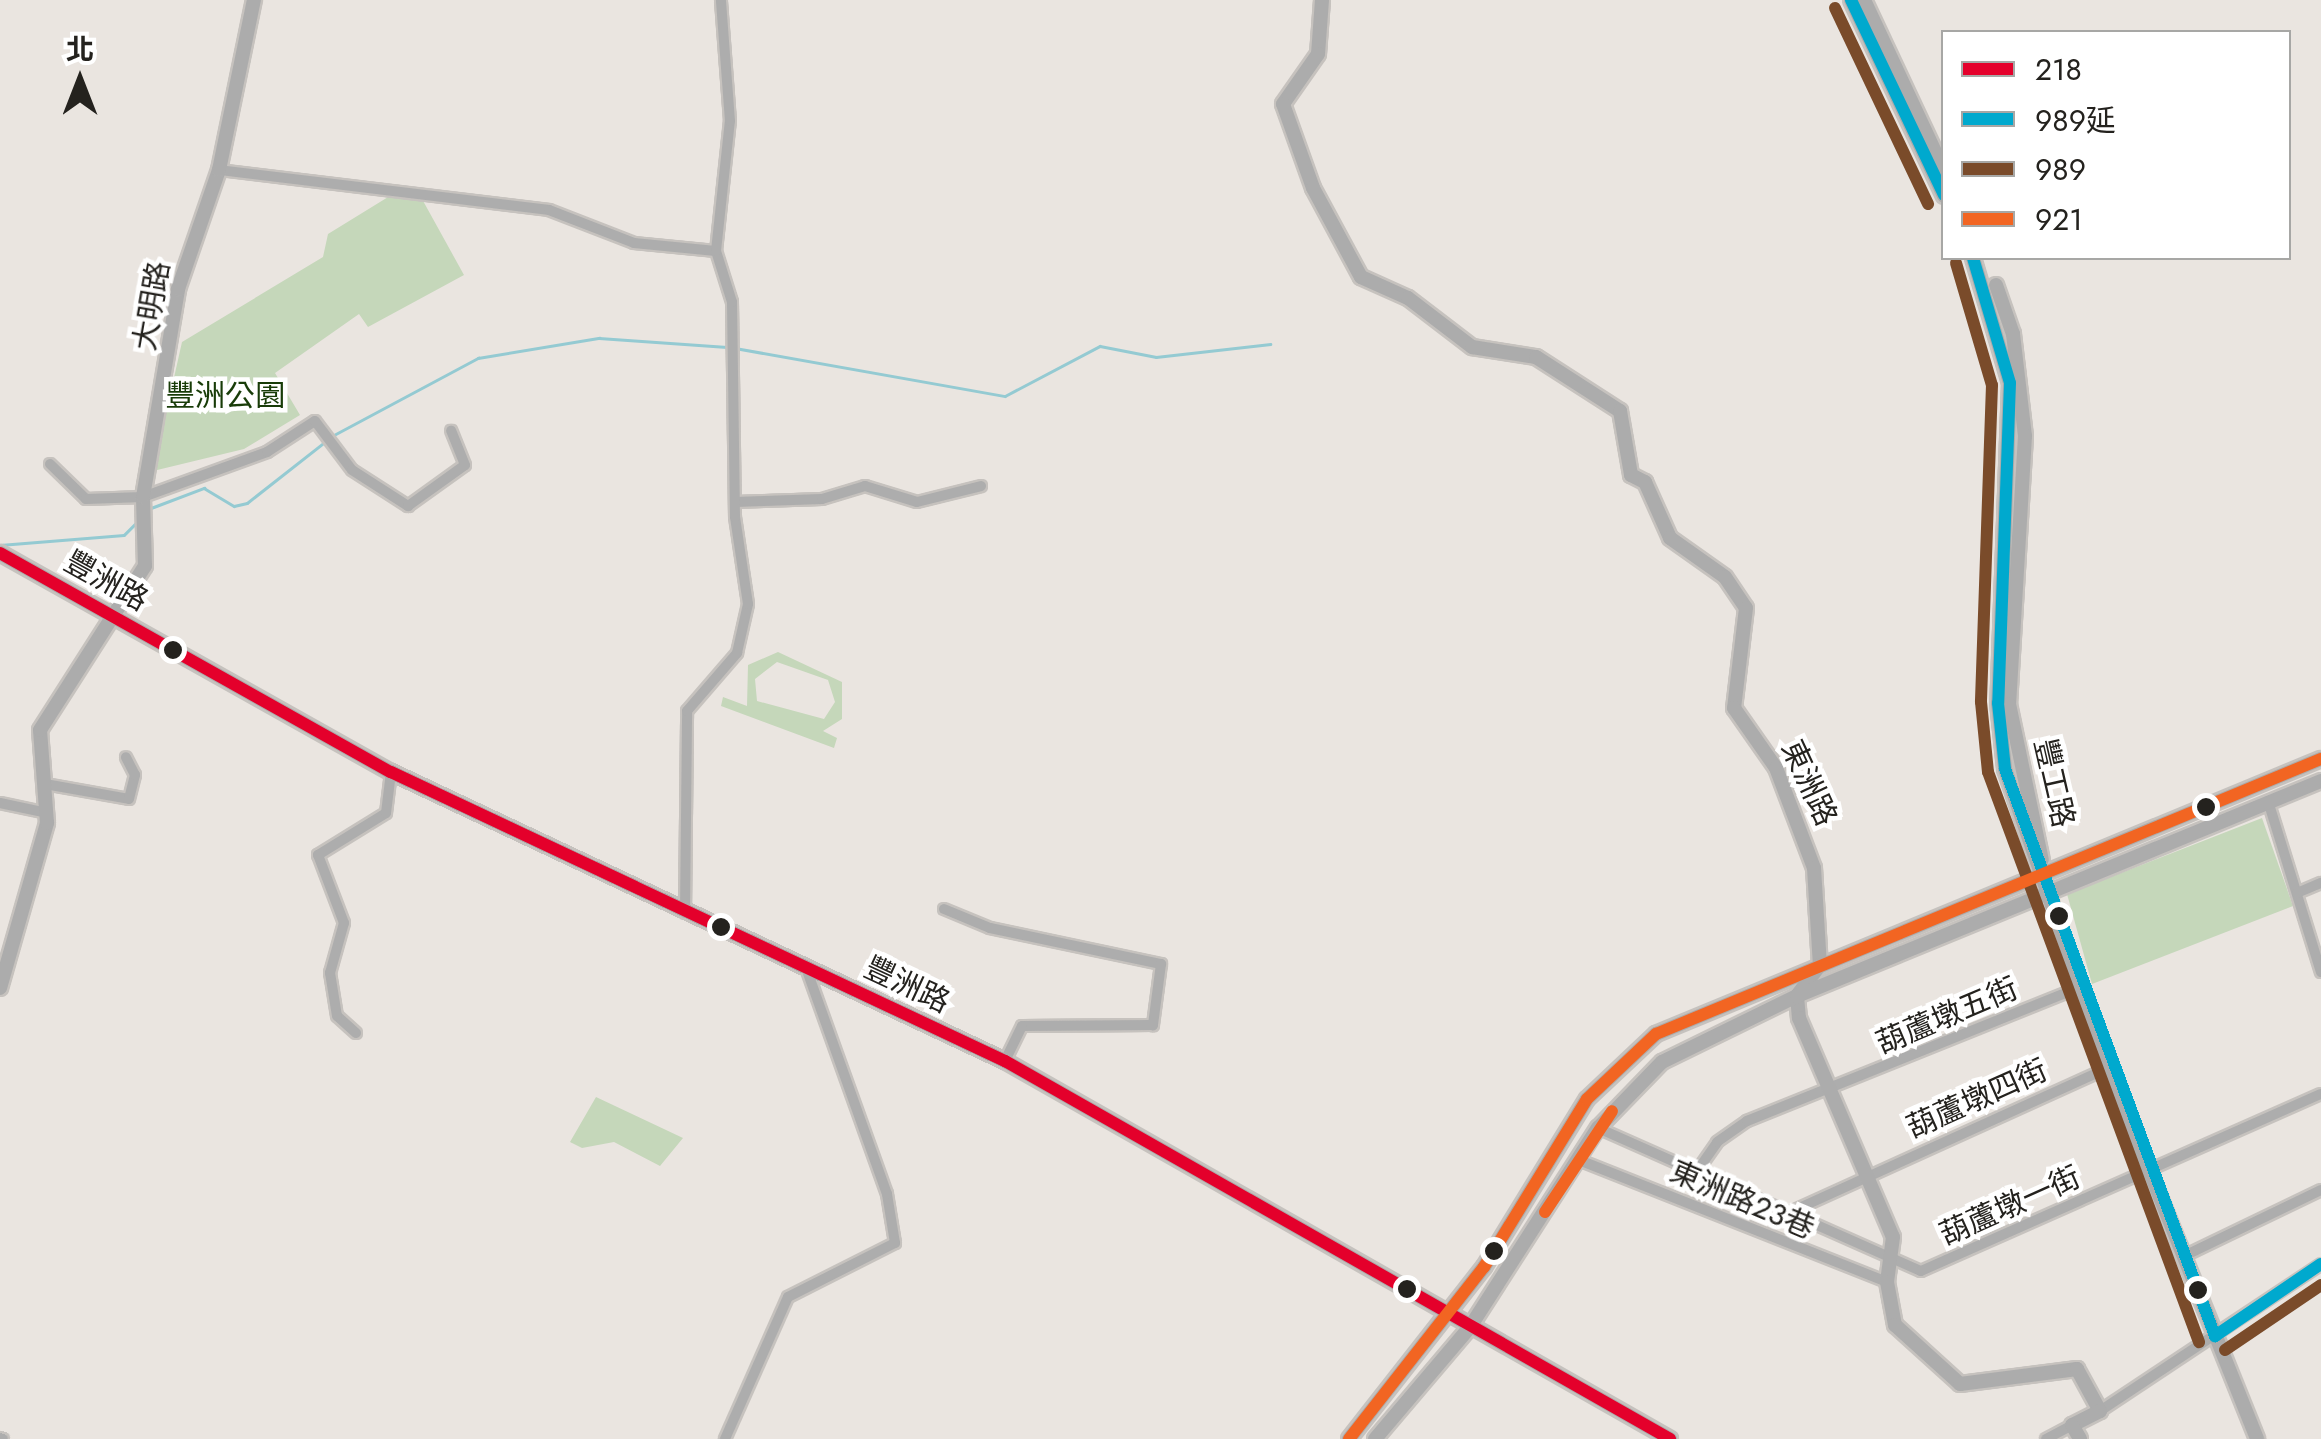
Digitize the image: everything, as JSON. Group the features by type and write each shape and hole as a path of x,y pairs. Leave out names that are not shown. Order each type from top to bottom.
{"street":[{"name":"大明路","path":"48,812 40,730 145,566 143,498 178,289 219,170 254,0"},
{"path":"685,912 688,710 746,632 735,502 732,302 716,252 730,121 721,0"},
{"name":"東洲路","path":"1322,0 1318,54 1284,104 1313,188 1361,276 1408,298 1477,349 1536,357 1624,414 1631,475 1645,482 1670,538 1742,600 1749,631 1734,708 1765,746 1811,856 1820,965"},
{"path":"1851,0 1941,190"},
{"path":"1864,0 1941,164"},
{"path":"219,170 549,210 634,243 716,252"},
{"name":"豐工路","path":"1974,260 2010,383 2000,739 2043,876"},
{"name":"豐工路","path":"1985,260 2021,384 2009,704 2043,876"},
{"path":"50,464 86,498 143,498 267,452 315,420 332,436 352,470 408,506 464,465 451,430"},
{"path":"735,502 822,499 865,486 917,502 981,486"},
{"name":"豐洲路","path":"0,553 392,772 1005,1062 1670,1439"},
{"path":"45,784 129,799 135,774 126,757"},
{"path":"1349,1439 1448,1315 1606,1076 1656,1034 2321,759"},
{"path":"356,1033 337,1016 330,973 344,923 318,855 386,812 392,772"},
{"path":"1375,1439 1470,1327 1598,1128 1686,1045 2321,781"},
{"path":"2268,801 2321,972"},
{"path":"0,803 48,812 4,950 0,988"},
{"path":"2043,876 2108,1068 2256,1439"},
{"path":"2297,892 2321,884"},
{"path":"944,908 990,928 1161,964 1153,1025 1022,1026 1005,1062"},
{"path":"1797,996 1820,965"},
{"path":"725,1439 788,1296 895,1243 887,1194 807,971"},
{"name":"葫蘆墩五街","path":"1696,1174 1717,1142 1747,1121 1832,1092 2082,986"},
{"path":"1797,996 1832,1092 1893,1236 1887,1282 1899,1332 1949,1379 1971,1385 2073,1367 2100,1411"},
{"name":"葫蘆墩四街","path":"1786,1214 2108,1068"},
{"name":"葫蘆墩一街","path":"1598,1128 1889,1259 1936,1266 2321,1094"},
{"name":"東洲路23巷","path":"1579,1160 1887,1282"},
{"path":"2184,1256 2321,1190"},
{"path":"2046,1439 2076,1432 2100,1411 2321,1264"}],"green space":[{"name":"豐洲公園","path":"393,194 422,199 464,275 368,327 359,314 275,373 300,415 244,449 153,471 182,342 323,257 328,234"},
{"path":"778,652 842,682 842,719 823,731 837,738 834,748 721,706 723,697 747,706 748,665","holes":["777,662 828,680 835,702 824,719 757,701 755,679"]},
{"path":"2262,818 2293,906 2092,984 2067,894"},
{"path":"596,1097 683,1138 660,1166 614,1142 582,1148 570,1142"}],"waterway":[{"path":"332,436 478,358 599,338 727,347"},
{"path":"735,348 1005,396 1100,346 1156,357 1270,344"},
{"path":"151,508 204,488 234,506 247,503 326,441"},
{"path":"0,545 124,535 138,521"}],"transit line":[{"name":"989延","path":"1851,0 1941,189"},
{"name":"989","path":"1835,8 1928,204"},
{"name":"989延","path":"1974,260 2010,383 1998,703 2005,769 2215,1336"},
{"name":"989","path":"1956,263 1992,385 1981,702 1988,772 2199,1342"},
{"name":"218","path":"0,553 391,772 1005,1061 1670,1439"},
{"name":"921","path":"1349,1439 1484,1267 1587,1099 1656,1034 2321,759"},
{"name":"921","path":"1545,1212 1612,1111"},
{"name":"989延","path":"2215,1336 2321,1264"},
{"name":"989","path":"2225,1350 2321,1285"}]}
